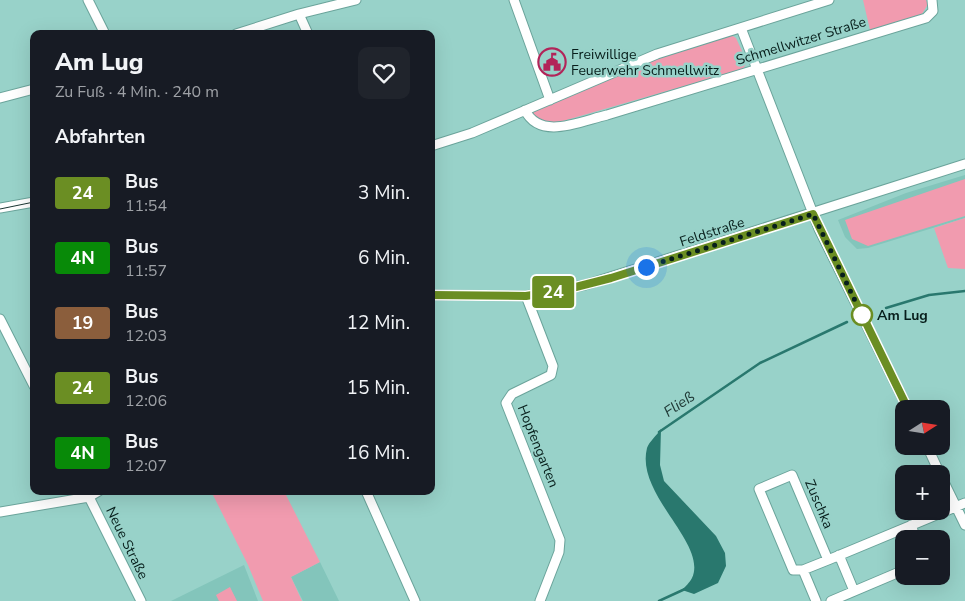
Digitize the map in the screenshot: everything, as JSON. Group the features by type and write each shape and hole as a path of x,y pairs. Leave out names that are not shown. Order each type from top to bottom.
{"street":[{"path":"88,0 103,30"},
{"path":"249,30 299,14 356,0"},
{"path":"514,0 550,100"},
{"path":"435,145 472,133 657,54 829,0"},
{"name":"Schmellwitzer Straße","path":"525,110 529,119 544,127 555,128 607,115 930,16 933,11 932,0"},
{"path":"299,14 306,30"},
{"path":"741,28 755,69 767,92 813,214 904,400"},
{"path":"0,98 30,90"},
{"name":"Feldstraße","path":"435,295 526,296 611,278 965,164"},
{"path":"0,208 30,203"},
{"name":"Hopfengarten","path":"526,296 553,366 553,371 551,375 512,394 506,404 560,540 559,552 540,601"},
{"path":"0,319 30,378"},
{"name":"Zuschka","path":"816,601 803,570 793,570 759,489 792,475 828,560"},
{"path":"0,512 83,495"},
{"name":"Neue Straße","path":"88,495 141,601"},
{"path":"368,495 415,601"},
{"path":"950,495 961,505 965,525"},
{"path":"803,570 961,505"},
{"path":"911,525 913,530"},
{"path":"839,555 854,591"},
{"path":"831,601 895,574"}],"shaded area":[{"path":"863,0 926,0 928,4 922,14 870,30"},
{"path":"731,35 736,38 747,62 743,69 556,123 546,124 536,120 532,112 660,57"},
{"path":"965,175 965,218 868,248 857,249 845,237 838,220 906,193"},
{"path":"965,179 965,216 868,246 852,239 845,220"},
{"path":"965,218 965,269 948,268 934,228"},
{"path":"661,429 660,465 664,481 716,536 725,553 726,566 718,583 694,594 682,590 692,578 694,564 690,550 682,534 660,501 651,483 646,466 649,443"},
{"path":"213,495 286,495 320,562 291,577 302,601 263,601 248,565"},
{"path":"320,562 339,601 303,601 291,577"},
{"path":"244,565 258,601 171,601"},
{"path":"230,587 237,601 219,601 216,595"}],"waterway":[{"name":"Fließ","path":"886,308 929,295 965,291"},
{"name":"Fließ","path":"659,432 760,363 847,322"},
{"name":"Fließ","path":"659,601 685,589"}],"tram line":[{"path":"0,209 30,203"}],"bus line":[{"name":"24","path":"435,295 526,296 585,286 813,214 904,400"}],"place":[{"name":"Freiwillige Feuerwehr Schmellwitz","path":"552,62"},
{"name":"Am Lug","path":"862,315"}],"route":[{"path":"646,267 813,214 862,315"}]}
